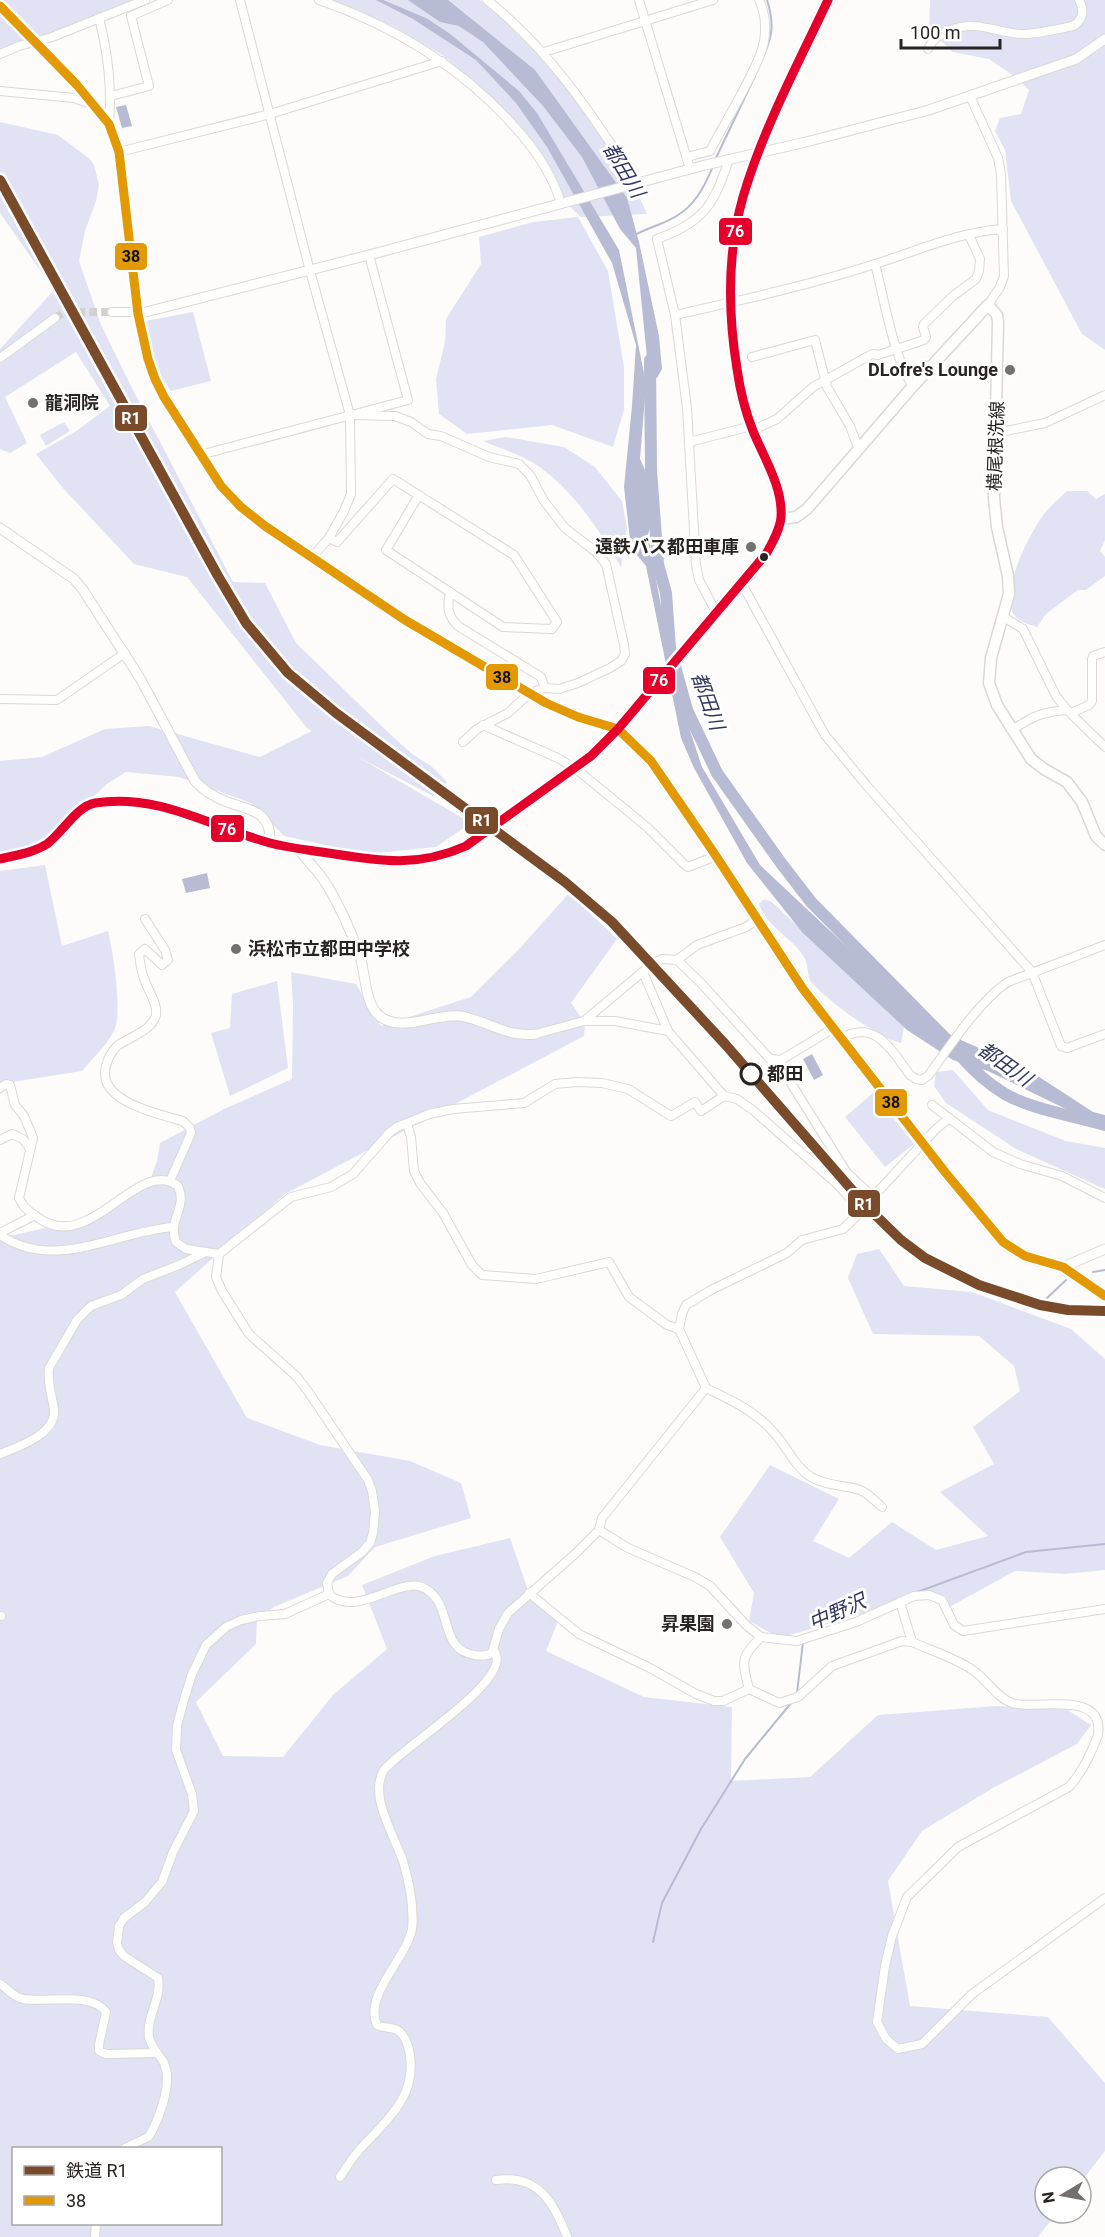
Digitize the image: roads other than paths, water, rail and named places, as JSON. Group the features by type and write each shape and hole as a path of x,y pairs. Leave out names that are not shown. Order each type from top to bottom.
{"highway":[{"path":"828,0 759,151 743,198 735,238 730,303 739,385 752,428 781,500 781,519 775,538 766,554 618,729 651,762 803,989 1003,1242 1024,1256 1063,1267 1105,1296"}],"main road":[{"path":"781,519 796,517 807,508 913,386 988,305"},
{"name":"横尾根洗線","path":"988,305 997,315 998,322 994,498 1009,594 991,658 989,683 997,705 1031,759 1067,782 1082,802 1096,836 1105,845"},
{"path":"0,859 36,850 49,843 86,806 95,803 140,802 176,809 270,843 299,849 383,862 423,860 466,846 591,756 618,729"}],"street":[{"path":"0,54 32,40 145,0"},
{"path":"111,96 149,86 131,16 168,0"},
{"path":"240,0 350,415 352,488 344,511 329,538 312,557"},
{"path":"319,0 389,30 442,61 479,90 525,139 552,180 561,204"},
{"path":"487,0 515,22 544,52 576,92 635,184"},
{"path":"639,0 690,169"},
{"path":"544,52 712,0"},
{"path":"687,157 710,151 761,54 765,20 763,7 759,0"},
{"path":"928,49 932,41 942,34 973,25 1025,34 1073,26 1083,15 1079,0"},
{"path":"0,6 109,124 119,153 138,314 155,379 220,486 241,507 405,620 530,693 578,717 618,729"},
{"path":"99,18 105,40 111,96 109,124"},
{"path":"112,312 138,314 310,271 759,151 817,139 929,110 1076,59 1105,39"},
{"path":"119,153 270,114 442,61"},
{"path":"0,91 74,98 93,105"},
{"path":"970,96 998,158 1001,174 1004,276 1000,287 988,305"},
{"path":"716,612 699,580 696,565 689,442 675,315 657,238 696,220 711,204 722,181 726,160"},
{"path":"675,315 730,303 875,264 943,241 985,230 1003,230"},
{"path":"689,442 752,428 777,419 800,396 872,354 878,355 897,350 924,340 926,337 924,324 953,296 976,279 980,259 969,235"},
{"path":"200,454 408,400 369,255"},
{"path":"875,264 897,350 906,376 913,386"},
{"path":"0,358 55,318"},
{"path":"752,357 815,340 826,387 850,426 859,450"},
{"path":"996,433 1045,423 1105,394"},
{"path":"350,415 395,416 411,422 428,434 441,436 489,457 519,464 530,475 544,501 565,528 596,552 606,564 626,654 621,662 578,683 559,689 545,688 530,693 508,713 483,725 463,742"},
{"path":"329,538 337,542 393,479 419,495 514,555 557,622 552,629 502,627 386,550 419,495"},
{"path":"0,528 74,579 125,653 195,781 204,791 224,801 254,810 268,825 270,843"},
{"path":"742,584 825,735 867,786 1032,972 1061,1046 1067,1048 1105,1034"},
{"path":"450,592 447,609 450,618 458,626 542,677 545,688"},
{"path":"1002,616 1023,629 1049,684 1069,712 1105,747"},
{"path":"1012,730 1033,716 1050,712 1069,712 1089,705 1092,700 1092,659 1093,656 1105,652"},
{"path":"0,699 57,700 125,653"},
{"path":"483,725 560,759 581,773 647,827 686,866 716,856"},
{"path":"299,849 306,861 320,874 335,900 360,955 372,1006 378,1015 395,1022 414,1022 451,1016 462,1017 518,1035 536,1034 584,1021 615,1021 668,1031"},
{"path":"145,919 165,950 168,960 162,965 145,949 139,954 141,971 155,1004 156,1016 144,1030 124,1042 111,1054 105,1070 105,1078 107,1086 117,1097 183,1121 190,1128 191,1133 170,1181"},
{"path":"677,960 697,945 746,927 757,920"},
{"path":"584,1021 662,959 677,960 770,1059 781,1060 838,1033 861,1031 872,1033 884,1042 916,1079 922,1080 929,1075 987,998 1000,986 1105,945"},
{"path":"643,972 668,1031 724,1096 737,1099 754,1111 837,1184 862,1211"},
{"path":"781,1060 784,1072 847,1173 873,1197"},
{"path":"0,1088 6,1084 11,1087 15,1105 30,1127 33,1138 19,1198 25,1210 45,1224 55,1227 79,1224 95,1217 142,1186 164,1180 170,1181 178,1186 183,1201 173,1227 176,1242 186,1249 219,1254 291,1197 331,1187 353,1174 388,1133 429,1114 453,1109 524,1103 555,1084 577,1082 602,1083 628,1089 671,1116 695,1102 701,1111 724,1096"},
{"path":"932,1105 993,1152 1020,1164 1062,1176 1105,1198"},
{"path":"882,1507 862,1491 826,1483 810,1476 798,1465 777,1435 764,1422 734,1401 706,1388 680,1329 682,1314 686,1305 692,1300 787,1253 802,1240 843,1229 949,1118"},
{"path":"407,1124 411,1137 414,1171 420,1183 443,1213 472,1264 482,1275 536,1279 609,1262 629,1298 667,1325 680,1329"},
{"path":"0,1140 12,1134 23,1138 30,1149"},
{"path":"35,1215 0,1234 10,1242 41,1251 58,1251 85,1247 152,1229 173,1227"},
{"path":"1063,1267 1105,1249"},
{"path":"0,1454 20,1447 50,1425 54,1413 48,1376 49,1368 77,1320 91,1306 121,1295 143,1279 179,1266 204,1253"},
{"path":"219,1254 216,1277 222,1291 249,1334 296,1376 308,1390 368,1480 372,1491 375,1512 374,1533 370,1544 332,1574 327,1583 329,1594 337,1599 366,1600 401,1588 418,1585 438,1599 451,1640 462,1652 481,1656 490,1655 494,1651 503,1621 508,1613 562,1567 599,1530 602,1518 706,1388"},
{"path":"599,1530 628,1548 695,1577 710,1586 746,1625 761,1637 797,1641 856,1622 914,1596 929,1595 942,1600 954,1625 963,1631 1105,1609"},
{"path":"529,1593 579,1634 714,1701 723,1701 749,1689 780,1703 786,1702 798,1697 832,1666 902,1641 912,1642 973,1670 1013,1704 1037,1706 1080,1704 1092,1710 1101,1728 1087,1761 1069,1787 958,1847 907,1897 892,1936 877,2022 886,2039 898,2049 922,2044 972,1994 1105,1898"},
{"path":"127,2147 148,2137 151,2133 163,2099 167,2079 165,2064 149,2037 150,2020 160,1986 158,1978 156,1974 124,1956 119,1950 117,1943 119,1926 124,1918 146,1902 162,1882 173,1852 194,1811 192,1794 176,1750 177,1726 192,1674 206,1645 226,1627 241,1620 285,1614 329,1594"},
{"path":"900,1602 912,1642"},
{"path":"749,1689 743,1666 744,1657 761,1637"},
{"path":"340,2177 352,2158 389,2118 411,2080 408,2047 402,2034 393,2028 377,2025 374,2012 383,1983 405,1950 412,1927 412,1904 407,1875 385,1816 378,1787 380,1780 388,1766 407,1748 454,1714 475,1693 497,1662 497,1655 494,1651"},
{"path":"0,1983 11,1994 24,1999 78,2000 102,2007 106,2012 99,2051 106,2054 157,2053"},
{"path":"496,2180 511,2178 523,2180 537,2189 559,2215 567,2237"}],"water":[{"path":"376,0 383,0 426,18 449,33 519,91 537,113 619,250 646,383 640,459 659,501 648,534 675,685 702,767 760,865 859,958 923,1023 1030,1071 1093,1112 1105,1115 1105,1128 988,1071 953,1060 907,1030 802,932 747,863 694,768 681,738 646,566 631,548 624,487 636,345 612,263 547,147 516,103 476,60 413,19"},
{"path":"408,0 448,0 535,70 627,198 659,336 662,369 657,378 649,377 636,248 620,229 582,157 543,106 483,42 459,26 440,22"},
{"path":"126,105 132,126 122,128 116,107"},
{"path":"207,873 210,888 186,893 182,879"},
{"path":"812,1054 823,1075 814,1080 803,1059"}],"waterway":[{"path":"759,66 767,49 772,26 767,0"},
{"path":"716,158 755,76"},
{"path":"635,235 668,221 690,206 699,194 713,166"},
{"name":"都田川","path":"650,360 651,470 658,564 666,593 670,648 687,710 717,773 811,902 948,1041"},
{"name":"都田川","path":"959,1054 986,1081 1016,1099 1040,1108 1105,1125"},
{"path":"1093,1272 1105,1270"},
{"path":"1046,1299 1066,1280"},
{"name":"中野沢","path":"901,1598 1026,1552 1105,1544"},
{"name":"中野沢","path":"797,1693 803,1642"},
{"name":"中野沢","path":"653,1942 662,1903 701,1829 745,1759 791,1703"}],"tunnel":[{"path":"55,318 64,312 112,312"}],"rail line":[{"name":"R1","path":"0,180 218,576 246,623 288,673 336,713 565,882 612,922 725,1044 866,1206 901,1240 925,1258 979,1285 1040,1305 1068,1310 1105,1311"}],"place":[{"name":"DLofre's Lounge","path":"1010,370"},
{"name":"龍洞院","path":"33,403"},
{"name":"遠鉄バス都田車庫","path":"751,547"},
{"name":"浜松市立都田中学校","path":"236,949"},
{"name":"都田","path":"751,1074"},
{"name":"昇果園","path":"727,1624"}]}
